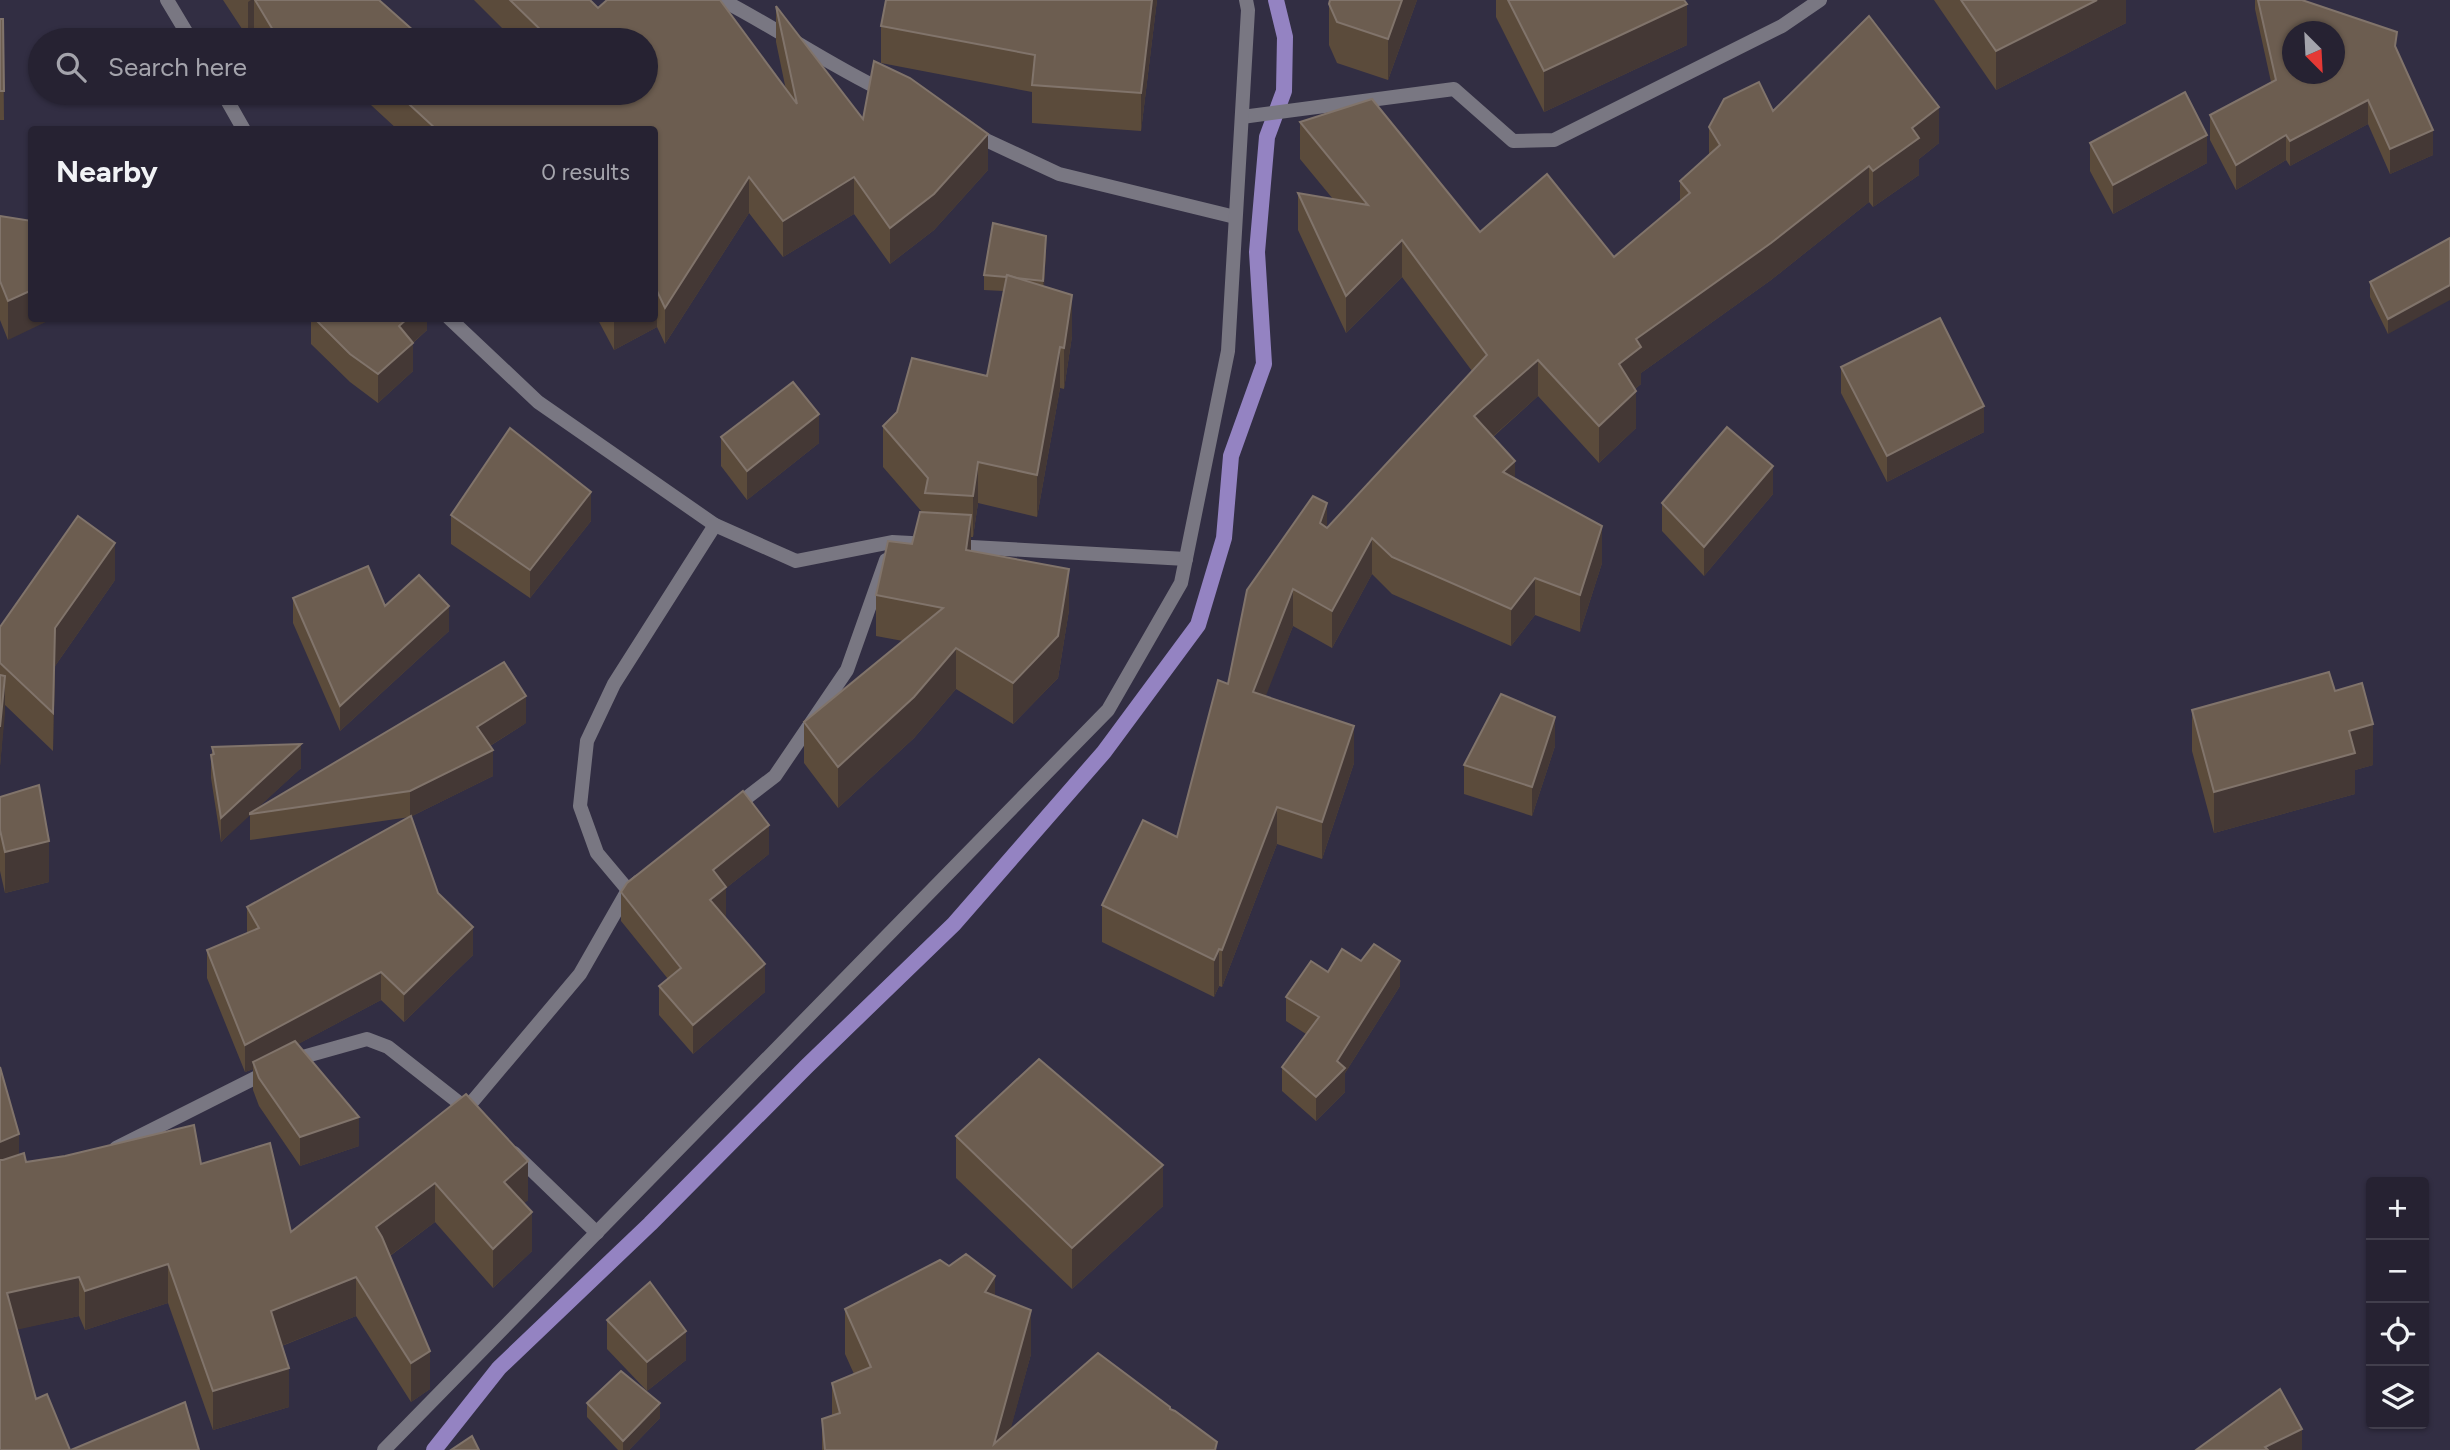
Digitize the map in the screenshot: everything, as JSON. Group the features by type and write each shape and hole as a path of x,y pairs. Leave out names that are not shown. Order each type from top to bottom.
{"street":[{"path":"167,0 184,28"},
{"path":"722,0 846,73 905,102"},
{"path":"384,1450 1108,710 1181,583 1228,351 1248,10 1246,0"},
{"path":"1242,117 1454,89 1513,141 1554,140 1782,26 1820,0"},
{"path":"230,105 242,126"},
{"path":"964,130 1059,174 1235,217"},
{"path":"453,322 538,402 715,525 796,561 892,542 1186,559"},
{"path":"628,890 597,853 580,806 587,741 614,684 715,525"},
{"path":"722,817 775,776 848,670 892,542"},
{"path":"467,1108 580,974 628,890 649,874"},
{"path":"97,1154 122,1146 287,1062 367,1039 388,1047 467,1108 487,1127"},
{"path":"507,1146 597,1233"}],"building":[{"path":"255,0 379,0 410,28 272,28"},
{"path":"510,0 590,0 598,8 607,0 720,0 797,104 776,6 863,119 874,61 910,78 988,134 934,194 890,228 854,177 783,221 749,177 665,308 658,293 658,126 433,126 410,105 658,105 658,28 539,28"},
{"path":"886,0 1152,0 1141,93 1032,85 1035,55 881,26"},
{"path":"1330,0 1402,0 1388,39 1337,22 1329,4"},
{"path":"1508,0 1684,0 1687,4 1544,71"},
{"path":"1961,0 2097,0 1996,51"},
{"path":"2258,0 2302,0 2397,32 2395,46 2433,130 2390,149 2368,100 2290,141 2286,135 2236,165 2210,115 2276,80"},
{"path":"1869,16 1939,107 1912,128 1919,138 1873,171 1869,166 1771,243 1636,339 1641,347 1619,364 1636,391 1599,426 1538,360 1474,416 1515,461 1503,472 1602,526 1580,595 1535,578 1511,609 1392,557 1372,538 1332,611 1293,589 1253,692 1354,726 1322,822 1277,807 1222,950 1219,949 1214,960 1102,905 1143,820 1177,837 1218,680 1228,684 1247,590 1313,496 1327,503 1320,523 1327,528 1487,355 1402,240 1346,296 1298,193 1368,205 1300,122 1372,99 1480,232 1547,174 1614,257 1690,193 1680,181 1720,145 1709,127 1724,99 1759,82 1773,111"},
{"path":"0,19 3,19 4,91 0,91"},
{"path":"2185,92 2207,135 2113,185 2090,143"},
{"path":"0,216 28,220 28,292 8,301 0,281"},
{"path":"993,223 1046,236 1043,281 1007,275 984,275"},
{"path":"2450,238 2450,285 2388,319 2370,282"},
{"path":"1007,275 1072,295 1064,348 1060,347 1037,475 978,462 973,496 925,493 928,478 883,426 897,412 912,358 987,376"},
{"path":"1940,318 1984,406 1887,456 1841,367"},
{"path":"318,322 404,322 399,326 413,343 378,374 350,354"},
{"path":"793,382 819,414 747,471 721,437"},
{"path":"1727,427 1773,466 1704,547 1662,503"},
{"path":"510,428 591,492 530,570 451,515"},
{"path":"920,512 971,515 966,550 1069,569 1058,636 1013,683 956,648 914,697 838,767 804,722 943,608 876,595 888,541 912,544"},
{"path":"78,516 115,543 55,628 53,713 0,663 0,627"},
{"path":"368,566 385,606 419,575 449,606 340,706 293,598"},
{"path":"504,662 526,696 477,727 493,750 410,791 250,814 250,813"},
{"path":"2329,672 2335,691 2362,683 2373,724 2349,731 2355,753 2214,792 2192,710"},
{"path":"0,675 5,676 0,727"},
{"path":"1501,694 1555,717 1532,787 1464,765"},
{"path":"301,744 221,818 212,747"},
{"path":"39,785 49,841 5,852 0,830 0,797"},
{"path":"743,791 769,825 713,870 726,887 710,900 765,964 693,1025 659,986 681,968 621,892 627,883"},
{"path":"411,816 438,893 473,927 404,994 381,972 245,1045 207,950 259,928 247,907"},
{"path":"1374,944 1400,961 1337,1061 1345,1068 1316,1097 1282,1067 1319,1017 1286,997 1311,961 1328,972 1342,949 1361,961"},
{"path":"295,1041 359,1117 300,1137 259,1078 253,1062"},
{"path":"1039,1059 1163,1165 1072,1248 956,1136"},
{"path":"0,1067 19,1134 0,1142"},
{"path":"466,1094 528,1161 504,1182 532,1212 493,1249 435,1183 376,1227 430,1351 411,1363 356,1277 271,1311 289,1368 213,1391 168,1264 85,1291 79,1277 7,1293 36,1399 47,1394 70,1450 0,1450 0,1160 24,1153 26,1162 65,1156 194,1125 201,1164 270,1143 291,1232"},
{"path":"966,1254 995,1276 985,1292 1031,1310 994,1444 1098,1353 1217,1442 1215,1450 825,1450 822,1419 840,1413 832,1383 871,1367 845,1309 940,1260 949,1266"},
{"path":"650,1282 686,1331 647,1362 607,1320"},
{"path":"621,1371 660,1403 623,1441 587,1403"},
{"path":"2280,1389 2302,1429 2265,1447 2268,1450 2196,1450"},
{"path":"185,1402 199,1450 71,1450"},
{"path":"472,1436 479,1450 451,1450"}],"waterway":[{"path":"434,1450 499,1368 650,1224 807,1066 954,924 1104,752 1198,625 1224,538 1231,456 1264,364 1257,252 1267,137 1284,91 1285,37 1276,0"}]}
